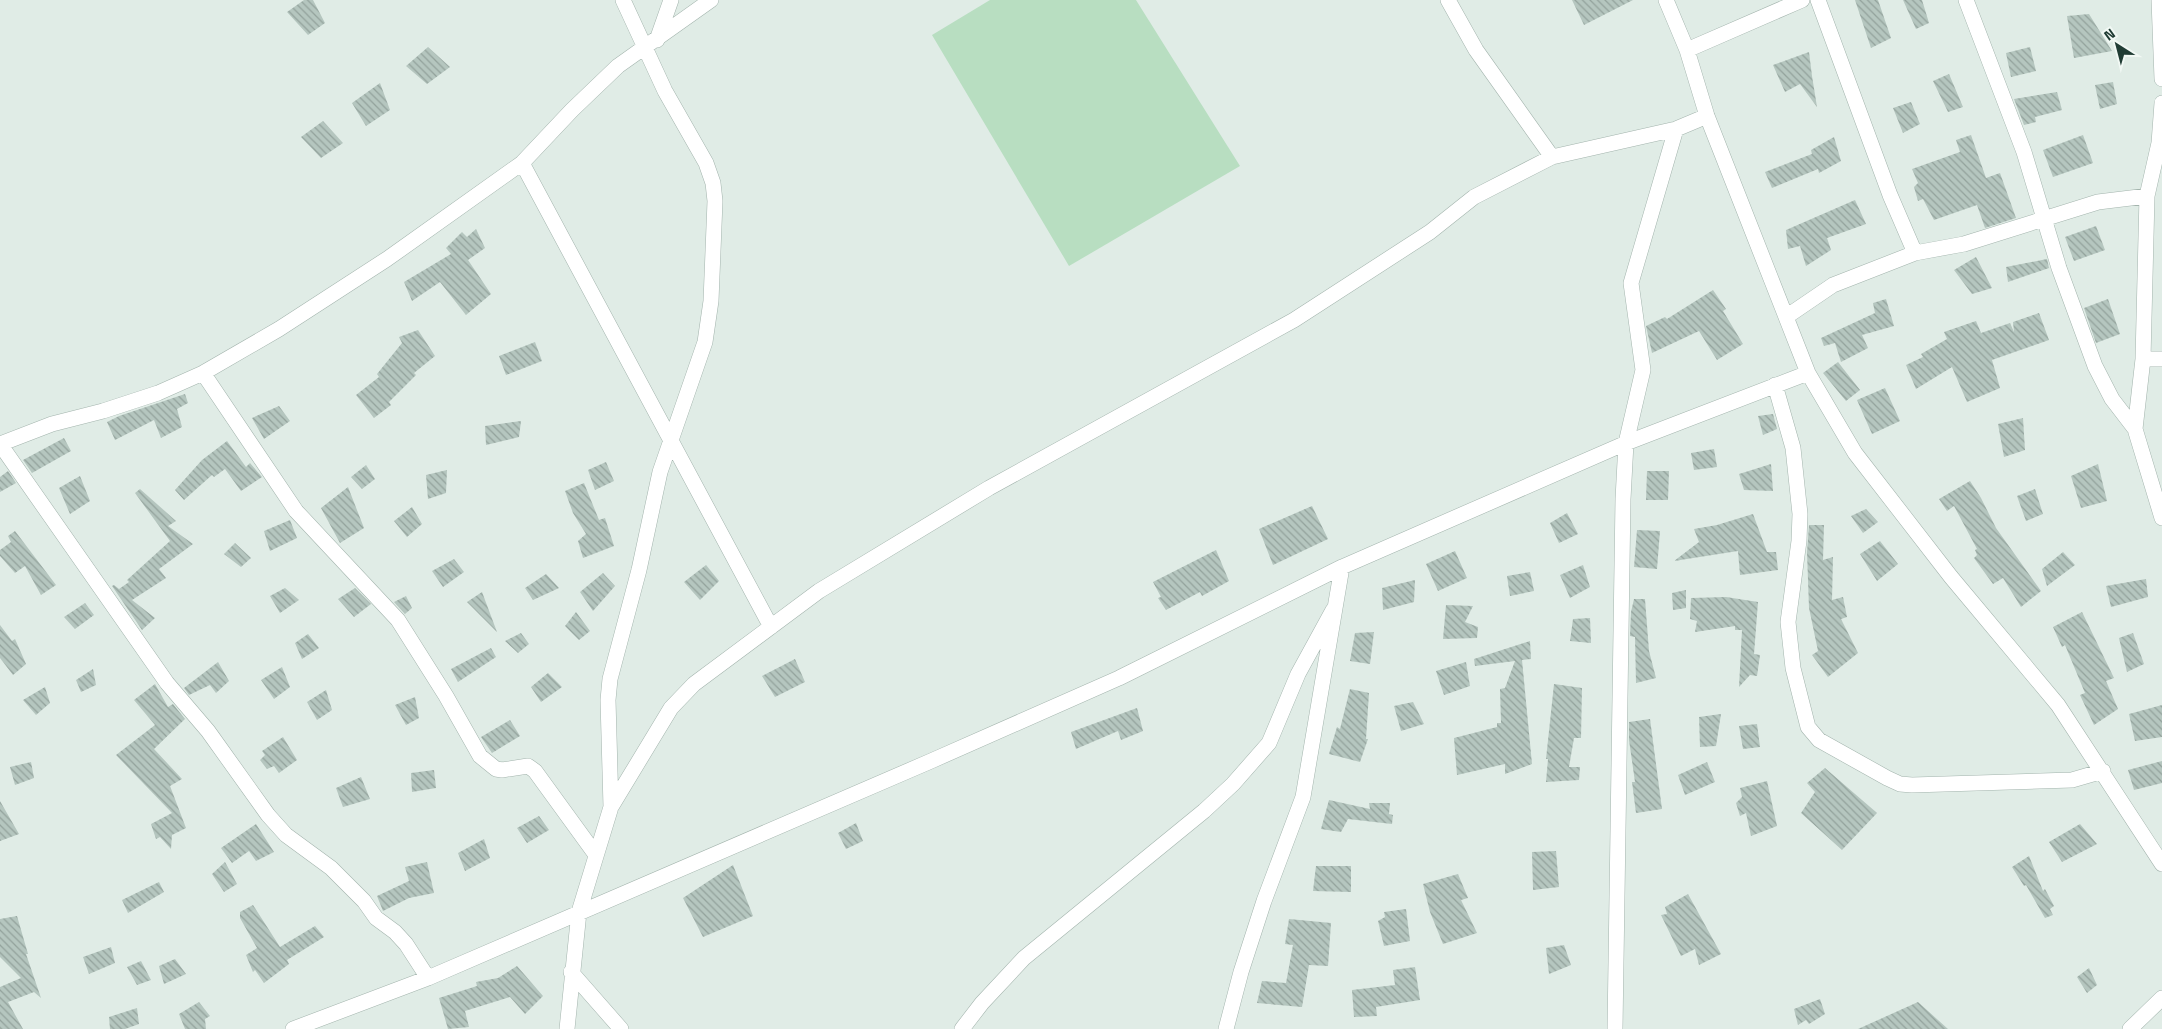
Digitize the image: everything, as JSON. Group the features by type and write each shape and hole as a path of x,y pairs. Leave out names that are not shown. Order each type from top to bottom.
{"street":[{"path":"611,807 608,700 610,679 639,570 660,472 705,342 711,301 715,202 713,183 706,163 665,91 652,43 623,0"},
{"path":"652,43 671,0"},
{"path":"428,978 406,944 395,932 376,918 364,901 331,868 286,834 268,815 208,731 167,683 0,444 52,424 103,411 158,393 203,373 279,329 387,259 522,163 578,103 618,66 711,0"},
{"path":"1448,0 1476,50 1552,157"},
{"path":"1666,0 1687,50 1707,116 1808,373 1855,453 1951,577 2058,705 2162,864"},
{"path":"1687,50 1802,0"},
{"path":"1818,0 1890,195 1915,253"},
{"path":"1966,0 2024,152 2059,268 2096,366 2112,399 2135,429 2162,518"},
{"path":"2159,0 2162,78"},
{"path":"2135,429 2143,359 2147,196 2161,142 2162,103"},
{"path":"567,1029 571,1003 571,972 579,912 611,807 672,708 694,684 772,628 819,590 989,488 1294,320 1430,232 1474,197 1552,157 1676,129 1707,116"},
{"path":"1615,1029 1614,962 1626,443 1643,370 1632,283 1676,129"},
{"path":"522,163 772,628"},
{"path":"1786,318 1833,286 1915,253 1964,244 2046,220 2098,202 2147,196"},
{"path":"2143,359 2162,359"},
{"path":"203,373 296,511 398,620 446,696 480,756 496,769 502,770 528,766 534,771 596,855"},
{"path":"293,1029 428,978 746,842 1119,678 1342,567 1626,443 1808,373"},
{"path":"1775,385 1793,448 1800,514 1799,541 1788,622 1789,644 1801,707 1808,726 1819,740 1900,784 2072,780 2103,772"},
{"path":"1226,1029 1241,972 1264,901 1303,797 1333,610 1342,567"},
{"path":"962,1029 982,1003 1024,958 1204,811 1233,784 1269,743 1298,674 1333,610"},
{"path":"571,972 620,1029"},
{"path":"2130,1029 2159,1001"},
{"path":"2147,1029 2159,1001"}],"green space":[{"path":"990,0 1136,0 1240,166 1069,266 932,35"}],"building":[{"path":"304,0 313,0 325,23 308,35 287,12"},
{"path":"1572,0 1633,0 1584,25"},
{"path":"1855,0 1878,0 1891,38 1871,48"},
{"path":"1903,0 1922,0 1929,23 1916,29"},
{"path":"2089,14 2112,51 2074,58 2067,16"},
{"path":"428,47 450,67 427,84 406,66"},
{"path":"2030,47 2036,71 2011,77 2006,53"},
{"path":"1809,52 1817,107 1800,84 1785,92 1773,65"},
{"path":"1949,74 1963,107 1948,112 1933,81"},
{"path":"2113,82 2117,104 2100,109 2095,85"},
{"path":"380,83 390,110 366,126 352,103"},
{"path":"2057,92 2062,110 2035,117 2036,122 2024,125 2014,99"},
{"path":"1911,102 1920,124 1903,133 1893,108"},
{"path":"323,121 343,143 321,158 301,137"},
{"path":"1971,135 1986,178 2000,173 2016,218 1985,228 1977,205 1934,220 1923,199 1918,201 1914,187 1918,183 1912,169 1960,152 1956,140"},
{"path":"2083,135 2093,163 2053,177 2043,150"},
{"path":"1834,137 1841,161 1819,173 1818,169 1772,188 1765,172 1812,154 1811,150"},
{"path":"1855,200 1866,224 1827,238 1831,250 1806,266 1800,246 1788,249 1786,230"},
{"path":"2096,226 2105,250 2074,261 2065,237"},
{"path":"476,229 485,248 468,260 491,294 466,315 440,282 412,301 404,282 451,254 446,248 462,232 467,237"},
{"path":"1976,257 1992,288 1972,294 1954,270"},
{"path":"2047,259 2049,268 2008,282 2006,267"},
{"path":"1713,290 1726,309 1723,311 1743,344 1717,360 1699,331 1652,353 1646,326 1665,317 1667,319"},
{"path":"1886,299 1894,326 1862,335 1868,348 1841,362 1835,343 1824,346 1821,338 1875,313 1873,303"},
{"path":"2108,299 2120,334 2096,343 2084,308"},
{"path":"2039,313 2049,340 1992,360 2000,388 1967,402 1952,367 1916,389 1906,365 1923,357 1921,354 1947,339 1944,332 1976,321 1981,333 2010,323 2014,332 2013,322"},
{"path":"418,330 435,356 414,373 416,375 389,402 391,405 374,418 356,395 379,377 377,374 402,343 399,337"},
{"path":"535,342 542,361 506,375 499,356"},
{"path":"1838,362 1860,390 1846,401 1823,373"},
{"path":"1885,388 1900,421 1872,434 1857,400"},
{"path":"185,394 188,403 177,409 182,427 161,438 154,420 115,440 107,422 119,416"},
{"path":"279,406 290,421 264,439 252,418"},
{"path":"1773,414 1777,429 1763,435 1758,416"},
{"path":"2023,418 2025,450 2004,457 1998,424"},
{"path":"521,421 519,437 486,445 485,426"},
{"path":"64,438 71,451 32,473 23,460"},
{"path":"227,441 246,467 250,463 262,477 241,491 225,469 214,477 212,475 184,500 175,490 202,460"},
{"path":"1714,449 1717,467 1694,470 1691,453"},
{"path":"606,462 614,481 595,490 588,470"},
{"path":"1771,464 1773,491 1744,490 1739,474"},
{"path":"2098,464 2107,501 2081,508 2071,476"},
{"path":"366,465 375,479 362,489 351,477"},
{"path":"447,470 446,493 428,499 426,475"},
{"path":"8,471 16,483 0,492 0,477"},
{"path":"1647,471 1669,471 1668,500 1646,500"},
{"path":"80,476 90,501 70,514 59,488"},
{"path":"1970,481 1996,528 2041,591 2021,607 2003,578 1993,584 1974,558 1977,555 1975,550 1977,549 1954,506 1947,511 1939,499"},
{"path":"584,483 599,520 605,518 614,546 583,558 578,541 586,534 573,513 565,491"},
{"path":"348,487 364,528 340,543 321,508"},
{"path":"140,489 176,521 168,526 193,544 159,569 166,578 132,600 155,618 142,630 112,586 114,585 119,589 129,582 127,580 170,541 135,493"},
{"path":"2035,489 2043,514 2026,521 2017,496"},
{"path":"1312,506 1328,539 1273,565 1259,529"},
{"path":"412,507 422,524 407,537 394,521"},
{"path":"1866,509 1878,522 1863,533 1851,516"},
{"path":"1567,513 1578,534 1559,543 1550,523"},
{"path":"1753,514 1767,552 1776,552 1778,570 1740,575 1738,551 1674,561 1699,542 1694,529 1717,525"},
{"path":"290,520 297,538 270,551 264,531"},
{"path":"1809,525 1824,525 1823,560 1833,557 1832,600 1843,597 1847,617 1841,619 1858,653 1828,677 1812,655 1818,651 1809,608 1807,552"},
{"path":"1637,530 1660,531 1657,569 1634,567"},
{"path":"15,531 56,585 41,595 25,566 15,573 0,556 0,550 11,542 8,536"},
{"path":"1880,541 1898,564 1877,581 1860,554"},
{"path":"235,543 251,558 241,567 224,554"},
{"path":"1216,550 1229,581 1202,596 1200,592 1166,610 1158,598 1161,597 1153,582"},
{"path":"1455,551 1467,578 1438,591 1426,564"},
{"path":"2063,552 2075,565 2047,586 2042,569"},
{"path":"454,559 464,572 443,587 432,571"},
{"path":"706,565 719,581 700,600 684,582"},
{"path":"1583,565 1590,587 1570,598 1560,575"},
{"path":"1530,572 1534,591 1510,596 1507,576"},
{"path":"603,573 615,586 593,611 580,592"},
{"path":"546,574 559,588 533,600 525,588"},
{"path":"2146,579 2148,597 2111,607 2106,586"},
{"path":"1415,580 1414,602 1383,610 1382,588"},
{"path":"285,588 299,600 280,613 270,596"},
{"path":"355,588 371,604 354,617 338,599"},
{"path":"1686,590 1686,608 1673,610 1672,593"},
{"path":"482,592 497,632 467,602"},
{"path":"406,596 412,608 405,614 394,602"},
{"path":"1726,597 1758,602 1754,654 1760,655 1757,676 1750,675 1739,687 1742,630 1735,630 1735,626 1695,632 1697,621 1690,619 1691,598"},
{"path":"1634,599 1645,599 1649,651 1656,678 1636,683 1635,637 1630,636 1631,612"},
{"path":"85,603 94,615 75,629 64,617"},
{"path":"1446,605 1473,606 1465,622 1478,627 1477,638 1443,639"},
{"path":"576,612 590,631 579,640 565,626"},
{"path":"2082,612 2114,678 2106,681 2118,709 2094,725 2080,695 2085,693 2065,645 2062,647 2053,627"},
{"path":"1590,618 1591,643 1570,641 1573,619"},
{"path":"0,625 12,641 15,639 26,664 13,675 0,658"},
{"path":"1374,632 1370,664 1350,661 1355,633"},
{"path":"521,633 529,644 518,653 505,641"},
{"path":"2133,633 2144,664 2127,672 2119,638"},
{"path":"308,634 319,648 302,659 295,643"},
{"path":"1530,641 1531,659 1522,660 1532,764 1505,774 1505,764 1457,775 1454,738 1497,727 1497,723 1501,723 1500,689 1505,688 1515,661 1475,666 1474,659"},
{"path":"491,648 496,657 458,682 451,669"},
{"path":"795,659 805,682 775,697 762,676"},
{"path":"218,662 229,681 216,693 210,685 189,695 184,688"},
{"path":"1466,662 1470,686 1444,695 1436,671"},
{"path":"282,667 290,687 274,699 261,680"},
{"path":"93,669 96,685 81,692 76,680"},
{"path":"548,673 562,687 541,702 531,687"},
{"path":"155,684 168,707 173,704 185,719 154,749 182,779 170,786 186,828 172,835 171,849 160,837 156,839 151,824 172,813 116,755 155,725 134,700"},
{"path":"1554,684 1582,688 1581,738 1574,738 1569,767 1580,767 1579,780 1546,782 1548,759 1546,759"},
{"path":"45,687 50,703 36,715 23,700"},
{"path":"1350,689 1369,693 1366,739 1368,739 1360,762 1329,754 1337,727 1340,729"},
{"path":"326,690 332,710 317,720 307,702"},
{"path":"415,697 419,718 406,725 395,705"},
{"path":"1413,702 1424,724 1401,731 1394,706"},
{"path":"2162,705 2162,737 2135,741 2129,714"},
{"path":"1137,708 1143,731 1121,740 1118,731 1076,749 1071,732"},
{"path":"1721,714 1716,746 1700,747 1699,717"},
{"path":"1650,719 1662,809 1636,813 1632,782 1635,782 1629,740 1629,722"},
{"path":"510,720 520,736 492,753 481,737"},
{"path":"1757,724 1760,747 1743,749 1739,726"},
{"path":"283,737 297,760 279,773 274,766 267,769 260,760 265,755 262,751"},
{"path":"2162,761 2162,783 2134,790 2128,770"},
{"path":"31,762 34,778 15,785 10,767"},
{"path":"1707,762 1715,782 1685,795 1678,775"},
{"path":"1825,768 1877,813 1842,850 1801,813 1815,792 1807,783"},
{"path":"434,770 436,788 412,792 411,773"},
{"path":"361,777 370,799 343,807 336,788"},
{"path":"1767,781 1777,826 1751,836 1746,813 1740,816 1736,803 1742,797 1740,788"},
{"path":"1329,800 1370,809 1369,803 1390,803 1389,814 1393,815 1392,824 1348,819 1341,832 1321,829"},
{"path":"0,801 19,834 0,841"},
{"path":"539,816 549,830 527,843 517,828"},
{"path":"856,823 863,841 846,849 838,833"},
{"path":"256,824 274,852 256,861 249,851 232,863 221,848"},
{"path":"2080,824 2097,844 2062,862 2049,842"},
{"path":"484,839 490,858 465,871 458,853"},
{"path":"1556,851 1559,887 1533,890 1532,852"},
{"path":"2029,856 2043,891 2045,889 2054,906 2050,909 2053,915 2045,918 2026,885 2024,886 2012,867"},
{"path":"225,862 237,884 224,892 212,874"},
{"path":"427,862 434,893 409,898 383,911 377,896 409,881 405,867"},
{"path":"733,865 753,916 703,937 683,898"},
{"path":"1316,866 1351,866 1351,892 1313,891"},
{"path":"1458,874 1468,898 1461,900 1477,933 1443,944 1430,912 1423,884"},
{"path":"159,882 164,892 128,913 122,900"},
{"path":"1688,894 1721,954 1699,965 1695,949 1681,956 1661,915 1667,914 1665,907"},
{"path":"253,905 280,947 315,926 324,937 287,960 289,964 264,983 255,970 253,972 246,955 257,948 240,918 240,912"},
{"path":"1406,909 1410,941 1384,946 1378,921 1385,917 1384,912"},
{"path":"17,916 28,954 26,954 41,998 34,992 8,1002 23,1029 0,1029 0,987 21,978 0,957 0,919"},
{"path":"1289,919 1331,923 1328,966 1309,965 1302,1007 1257,1003 1262,981 1286,983 1293,945 1285,944"},
{"path":"1564,945 1571,965 1549,974 1546,948"},
{"path":"111,947 115,963 89,974 83,957"},
{"path":"175,959 186,974 164,984 159,966"},
{"path":"141,961 151,980 137,985 127,967"},
{"path":"517,966 543,996 525,1014 510,997 465,1011 469,1027 448,1029 439,998 477,986 476,982 498,978"},
{"path":"1415,967 1420,1000 1376,1007 1377,1016 1354,1017 1352,990 1395,985 1393,970"},
{"path":"2089,968 2097,985 2087,993 2077,977"},
{"path":"1820,999 1825,1014 1809,1024 1806,1020 1798,1025 1794,1009"},
{"path":"199,1002 210,1016 205,1019 206,1029 185,1029 179,1014"},
{"path":"1918,1002 1948,1029 1858,1029"},
{"path":"137,1008 139,1024 125,1029 110,1029 109,1017"}]}
